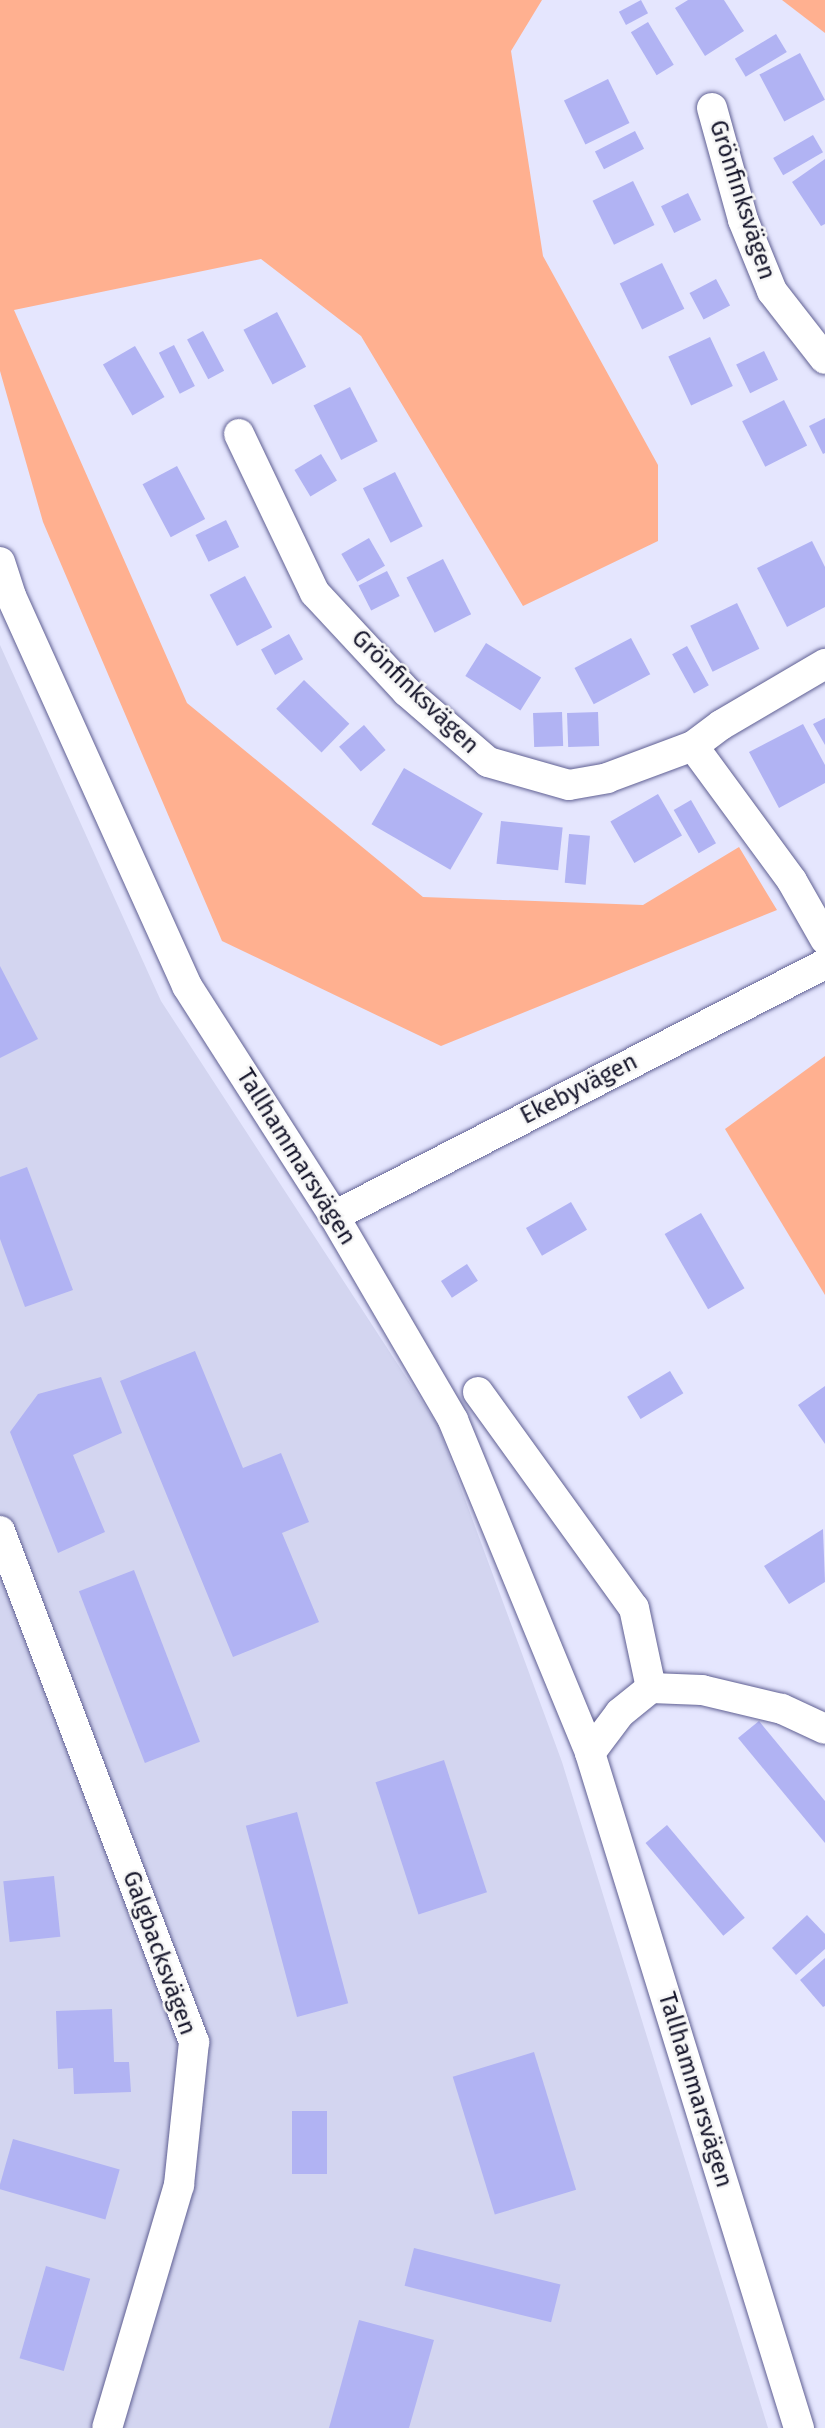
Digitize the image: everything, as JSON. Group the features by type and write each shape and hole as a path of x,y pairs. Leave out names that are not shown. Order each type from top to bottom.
{"street":[{"name":"Grönfinksvägen","path":"712,108 743,220 772,291 825,359"},
{"name":"Grönfinksvägen","path":"239,434 315,593 407,692 488,762 569,785 607,778 693,746 720,725 825,664"},
{"name":"Tallhammarsvägen","path":"0,562 11,596 187,986 334,1216 453,1420 590,1753 799,2428"},
{"path":"693,746 792,881 825,939"},
{"name":"Ekebyvägen","path":"334,1216 825,964"},
{"path":"478,1392 634,1608 651,1688"},
{"name":"Galgbacksvägen","path":"0,1531 194,2042 179,2185 107,2428"},
{"path":"590,1753 620,1713 651,1688 702,1690 782,1709 825,1729"}],"shaded area":[{"path":"0,0 542,0 511,51 543,256 658,465 658,541 523,606 361,336 261,259 14,310 187,703 423,897 643,905 739,847 777,910 441,1046 222,941 43,522 0,371"},
{"path":"782,0 825,0 825,33"},
{"path":"0,645 161,1001 438,1426 562,1762 768,2428 0,2428"},
{"path":"825,1056 825,1295 725,1129"}],"building":[{"path":"641,0 648,13 626,25 619,12"},
{"path":"688,0 724,0 744,31 705,56 675,8"},
{"path":"648,22 674,65 657,75 631,32"},
{"path":"776,34 787,52 746,77 735,59"},
{"path":"800,53 825,100 784,121 759,75"},
{"path":"608,79 629,123 585,145 564,100"},
{"path":"635,131 644,149 604,169 595,151"},
{"path":"813,135 823,152 783,175 773,158"},
{"path":"825,159 825,224 821,226 792,182"},
{"path":"633,181 654,225 614,245 593,201"},
{"path":"688,193 701,220 674,233 661,206"},
{"path":"662,263 684,309 642,329 620,284"},
{"path":"716,279 730,305 704,320 690,293"},
{"path":"277,312 306,367 273,385 243,330"},
{"path":"203,331 224,371 208,379 187,339"},
{"path":"710,337 733,386 691,405 668,356"},
{"path":"174,345 195,386 180,394 159,353"},
{"path":"135,346 165,397 132,416 103,364"},
{"path":"764,351 778,380 750,393 736,365"},
{"path":"350,387 378,441 341,460 313,406"},
{"path":"784,400 807,445 765,467 742,421"},
{"path":"825,418 825,453 823,454 809,426"},
{"path":"321,454 337,481 310,497 294,470"},
{"path":"177,466 205,519 171,537 143,484"},
{"path":"395,472 423,526 391,543 363,488"},
{"path":"226,520 239,547 209,562 195,535"},
{"path":"369,538 385,566 357,582 341,554"},
{"path":"812,541 825,567 825,607 787,627 757,568"},
{"path":"443,559 471,614 435,633 406,578"},
{"path":"387,571 400,596 371,610 358,586"},
{"path":"245,576 272,627 237,646 210,595"},
{"path":"737,603 759,649 713,672 690,626"},
{"path":"289,634 303,659 275,675 261,650"},
{"path":"631,638 650,674 594,704 574,668"},
{"path":"486,643 541,677 520,711 465,676"},
{"path":"687,646 709,685 694,694 672,654"},
{"path":"304,680 349,724 322,753 276,709"},
{"path":"562,712 563,746 534,747 533,713"},
{"path":"598,712 599,746 568,747 567,713"},
{"path":"825,718 825,745 813,724"},
{"path":"803,724 825,765 825,783 779,808 749,752"},
{"path":"364,725 386,750 361,772 339,747"},
{"path":"404,768 483,814 450,870 372,824"},
{"path":"658,794 682,836 634,863 610,822"},
{"path":"691,800 716,843 699,853 674,810"},
{"path":"501,821 563,827 558,870 497,864"},
{"path":"569,834 590,836 586,885 565,883"},
{"path":"0,966 38,1039 0,1058"},
{"path":"27,1167 73,1290 25,1307 0,1239 0,1177"},
{"path":"571,1202 587,1230 542,1256 526,1228"},
{"path":"701,1213 745,1288 708,1309 665,1234"},
{"path":"467,1264 478,1281 452,1298 441,1281"},
{"path":"195,1351 243,1468 281,1453 309,1522 282,1533 319,1622 233,1657 120,1381"},
{"path":"670,1371 683,1393 641,1419 627,1397"},
{"path":"101,1377 122,1433 73,1455 105,1532 58,1553 10,1432 38,1394"},
{"path":"825,1386 825,1444 798,1405"},
{"path":"823,1529 825,1582 789,1604 764,1566"},
{"path":"134,1570 200,1742 145,1763 79,1591"},
{"path":"759,1721 825,1801 825,1843 738,1738"},
{"path":"444,1760 487,1892 418,1914 376,1782"},
{"path":"297,1812 348,2003 297,2017 246,1826"},
{"path":"667,1825 745,1918 723,1936 646,1843"},
{"path":"54,1876 60,1937 10,1942 3,1881"},
{"path":"807,1915 825,1934 825,1949 796,1975 772,1948"},
{"path":"825,1958 825,2006 823,2007 800,1980"},
{"path":"112,2009 114,2062 129,2062 131,2092 74,2094 73,2068 58,2069 56,2011"},
{"path":"534,2052 576,2190 495,2215 453,2077"},
{"path":"292,2111 327,2111 327,2174 292,2174"},
{"path":"13,2139 120,2170 105,2220 0,2189"},
{"path":"414,2248 561,2285 551,2322 405,2286"},
{"path":"46,2266 90,2279 64,2371 20,2358"},
{"path":"359,2320 434,2340 409,2428 329,2428"}]}
